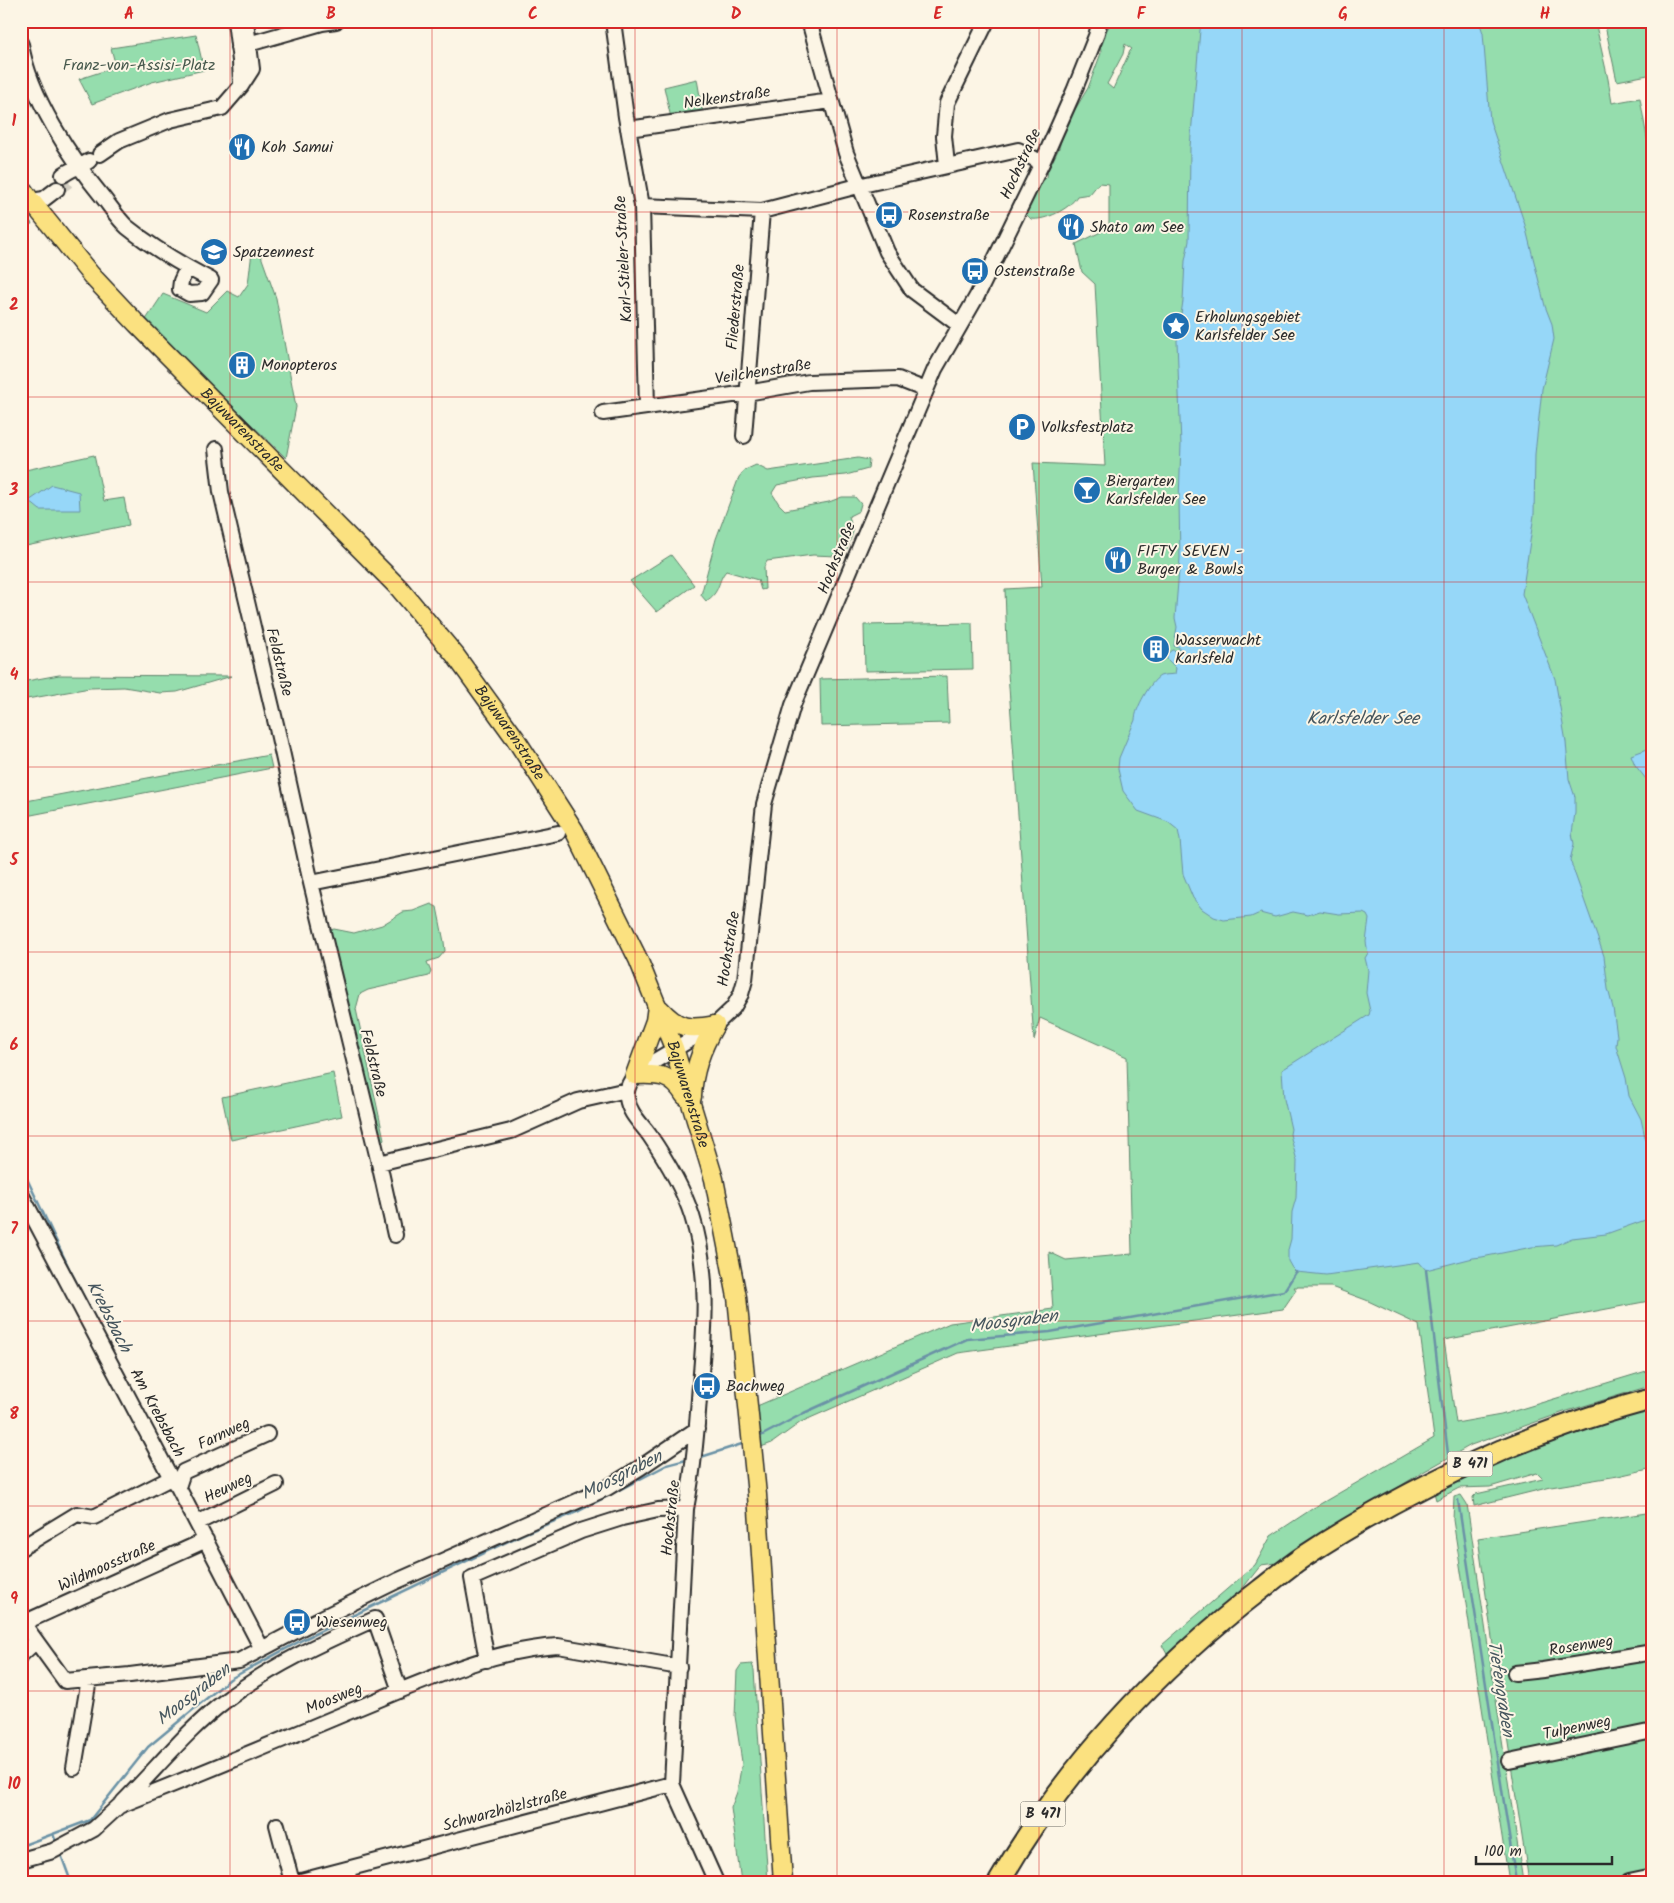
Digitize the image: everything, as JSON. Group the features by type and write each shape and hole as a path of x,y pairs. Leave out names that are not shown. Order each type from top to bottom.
{"highway":[{"name":"B 471","path":"999,1882 1024,1842 1066,1783 1092,1750 1150,1687 1217,1624 1302,1558 1391,1504 1456,1470 1550,1431 1627,1406 1653,1400"}],"main road":[{"name":"Bajuwarenstraße","path":"26,194 91,275 398,588 455,654 515,738 581,841 638,959 674,1048 714,1179 737,1297 757,1495 783,1882"},
{"path":"657,1006 672,1022 687,1027 702,1028 715,1025"},
{"path":"657,1006 656,1021 635,1075 654,1074 671,1078 682,1090 693,1110"},
{"path":"693,1110 692,1095 697,1061 715,1025"}],"street":[{"path":"26,194 44,199 60,182 74,177 89,161 119,141 170,120 222,108 241,86 252,69 235,21"},
{"path":"244,46 246,21"},
{"path":"244,46 322,23 336,21"},
{"name":"Karl-Stieler-Straße","path":"613,21 628,129 642,206 647,407"},
{"path":"809,21 846,153 858,186 887,252 912,290 959,325"},
{"path":"947,165 944,136 947,103 987,21"},
{"name":"Hochstraße","path":"1096,36 1100,21"},
{"name":"Hochstraße","path":"716,1882 672,1784 686,1509 693,1470 706,1305 701,1248 681,1186 628,1106 627,1090 631,1079 635,1075 674,1048 715,1025 734,1008 741,994 745,980 764,804 794,705 859,551 895,459 934,370 986,277 1042,163 1104,21"},
{"path":"21,44 23,57 43,107 89,161 126,226 187,268"},
{"name":"Nelkenstraße","path":"628,129 831,101"},
{"path":"642,206 762,210 947,165 1018,150 1042,163"},
{"name":"Fliederstraße","path":"744,436 762,210"},
{"name":"Veilchenstraße","path":"603,413 747,393 809,382 898,378 926,390"},
{"name":"Feldstraße","path":"216,449 221,492 276,724 311,883 395,1235"},
{"path":"311,883 558,833"},
{"path":"379,1163 511,1131 578,1101 627,1090"},
{"name":"Am Krebsbach","path":"21,1194 197,1523 262,1649"},
{"path":"21,1655 35,1642 64,1681 239,1661 397,1581 607,1488 641,1467 696,1428"},
{"name":"Farnweg","path":"174,1482 183,1472 267,1434"},
{"path":"21,1548 77,1514 94,1516 174,1482"},
{"name":"Heuweg","path":"197,1523 276,1484"},
{"path":"487,1660 472,1578 581,1531 622,1518 658,1510 686,1509"},
{"name":"Wildmoosstraße","path":"35,1642 23,1624 206,1540"},
{"path":"145,1788 179,1743 225,1700 308,1649 375,1619 400,1691"},
{"name":"Moosweg","path":"21,1860 58,1848 94,1829 119,1806 145,1788 487,1660 538,1647 558,1646 679,1667"},
{"name":"Rosenweg","path":"1515,1673 1653,1652"},
{"path":"74,1768 88,1679"},
{"name":"Tulpenweg","path":"1508,1760 1653,1731"},
{"name":"Schwarzhölzlstraße","path":"297,1882 349,1875 672,1784"},
{"path":"277,1825 292,1882"},
{"path":"1629,1882 1653,1877"}],"green space":[{"path":"1112,21 1595,21 1612,103 1640,98 1651,161 1648,197 1653,226 1653,1356 1649,1301 1444,1340 1456,1423 1501,1415 1653,1369 1653,1385 1564,1412 1471,1445 1423,1472 1276,1563 1261,1565 1231,1603 1168,1656 1162,1645 1255,1565 1271,1536 1315,1507 1434,1438 1419,1325 1366,1300 1331,1287 1294,1287 1296,1290 1283,1309 958,1353 801,1422 772,1443 761,1447 757,1406 950,1323 1053,1309 1049,1252 1066,1260 1132,1254 1127,1057 1040,1018 1034,1040 1008,673 1005,589 1042,587 1033,463 1105,466 1095,284 1082,272 1076,244 1109,228 1109,184 1099,183 1090,194 1077,196 1063,210 1050,216 1031,219 1025,213 1038,186 1047,177 1048,170 1059,148 1065,126 1088,88 1101,53 1100,42","holes":["1125,44 1132,49 1130,51 1113,89 1107,84 1123,54"]},
{"path":"1604,21 1653,21 1653,74 1617,81"},
{"name":"Franz-von-Assisi-Platz","path":"196,35 204,70 152,82 92,104 79,79 116,67 111,48"},
{"path":"697,79 703,114 671,118 664,87"},
{"path":"21,205 32,224 21,225"},
{"path":"252,252 260,253 276,298 296,407 286,458 145,321 163,294 206,312 227,291 239,297 248,284"},
{"path":"94,455 104,501 124,498 129,525 21,547 21,471"},
{"path":"858,458 869,460 868,469 846,475 813,478 777,485 772,493 785,510 829,502 842,497 855,497 861,504 859,511 849,516 853,532 847,549 837,556 813,555 767,561 764,567 765,589 761,590 758,580 726,571 717,590 706,601 701,595 716,539 739,477 745,470 756,465 768,471"},
{"path":"671,555 694,585 657,612 630,581"},
{"path":"972,623 973,669 865,671 864,625"},
{"path":"59,675 232,676 177,692 160,693 124,687 90,688 21,700 21,682"},
{"path":"947,676 949,723 821,726 820,679"},
{"path":"269,755 272,768 21,817 21,802"},
{"path":"431,904 437,907 445,951 439,958 427,962 431,972 429,976 368,990 360,994 356,1009 384,1139 379,1145 326,931 334,929 354,933 382,925 403,912 413,911"},
{"path":"333,1073 342,1116 231,1140 222,1097"},
{"path":"1653,1408 1653,1468 1551,1487 1474,1506 1473,1497 1476,1494 1543,1479 1537,1473 1490,1487 1459,1488 1436,1500 1434,1492 1507,1458 1557,1438"},
{"path":"1461,1495 1467,1504 1523,1882 1509,1882 1453,1520 1454,1497"},
{"path":"1653,1512 1653,1882 1529,1882 1511,1765 1518,1752 1510,1756 1478,1538"},
{"path":"752,1664 754,1670 768,1882 741,1882 731,1808 737,1792 742,1762 735,1716 737,1671 741,1665"}],"water":[{"name":"Karlsfelder See","path":"1203,21 1479,21 1483,33 1490,121 1525,225 1545,306 1552,324 1554,339 1542,389 1535,454 1534,515 1522,594 1555,679 1566,742 1569,779 1575,797 1572,833 1574,844 1570,860 1604,956 1617,1036 1616,1046 1626,1078 1629,1096 1641,1119 1651,1164 1653,1210 1648,1219 1606,1234 1572,1238 1556,1245 1532,1247 1473,1258 1426,1270 1419,1262 1326,1275 1296,1272 1288,1261 1288,1250 1291,1239 1292,1212 1296,1198 1297,1161 1284,1099 1282,1070 1369,1015 1370,1011 1366,993 1368,970 1365,958 1368,953 1366,942 1369,919 1363,913 1339,914 1320,911 1308,915 1293,912 1275,917 1260,913 1251,917 1224,920 1214,917 1202,909 1193,898 1183,874 1178,830 1168,822 1138,811 1123,791 1118,769 1119,758 1140,703 1156,679 1162,675 1175,674 1176,668 1167,659 1167,654 1172,650 1179,651 1179,647 1174,646 1177,627 1175,618 1180,558 1179,500 1181,445 1177,341 1183,301 1185,261 1189,241 1190,147 1200,30"},
{"path":"52,485 79,492 80,510 40,510 29,501"},
{"path":"1653,747 1653,779 1646,779 1635,765 1631,755"}],"waterway":[{"name":"Krebsbach","path":"21,1166 69,1268 147,1418"},
{"name":"Tiefengraben","path":"1426,1270 1448,1454"},
{"name":"Moosgraben","path":"757,1438 804,1413 967,1339 1050,1332 1284,1291 1296,1272"},
{"name":"Moosgraben","path":"698,1458 745,1443"},
{"name":"Moosgraben","path":"21,1846 90,1820 148,1747 230,1679 304,1639 523,1534 579,1511 667,1465 690,1459"},
{"name":"Tiefengraben","path":"1458,1500 1516,1882"},
{"name":"Krebsbach","path":"53,1834 57,1845"},
{"name":"Krebsbach","path":"60,1852 71,1882"}],"tunnel":[{"path":"57,189 68,181"}],"place":[{"name":"Koh Samui","path":"242,147"},
{"name":"Rosenstraße","path":"889,215"},
{"name":"Shato am See","path":"1071,227"},
{"name":"Spatzennest","path":"214,252"},
{"name":"Ostenstraße","path":"975,271"},
{"name":"Erholungsgebiet Karlsfelder See","path":"1176,326"},
{"name":"Monopteros","path":"242,365"},
{"name":"Volksfestplatz","path":"1022,427"},
{"name":"Biergarten Karlsfelder See","path":"1087,490"},
{"name":"FIFTY SEVEN - Burger & Bowls","path":"1118,560"},
{"name":"Wasserwacht Karlsfeld","path":"1156,649"},
{"name":"Bachweg","path":"707,1386"},
{"name":"Wiesenweg","path":"297,1622"}]}
